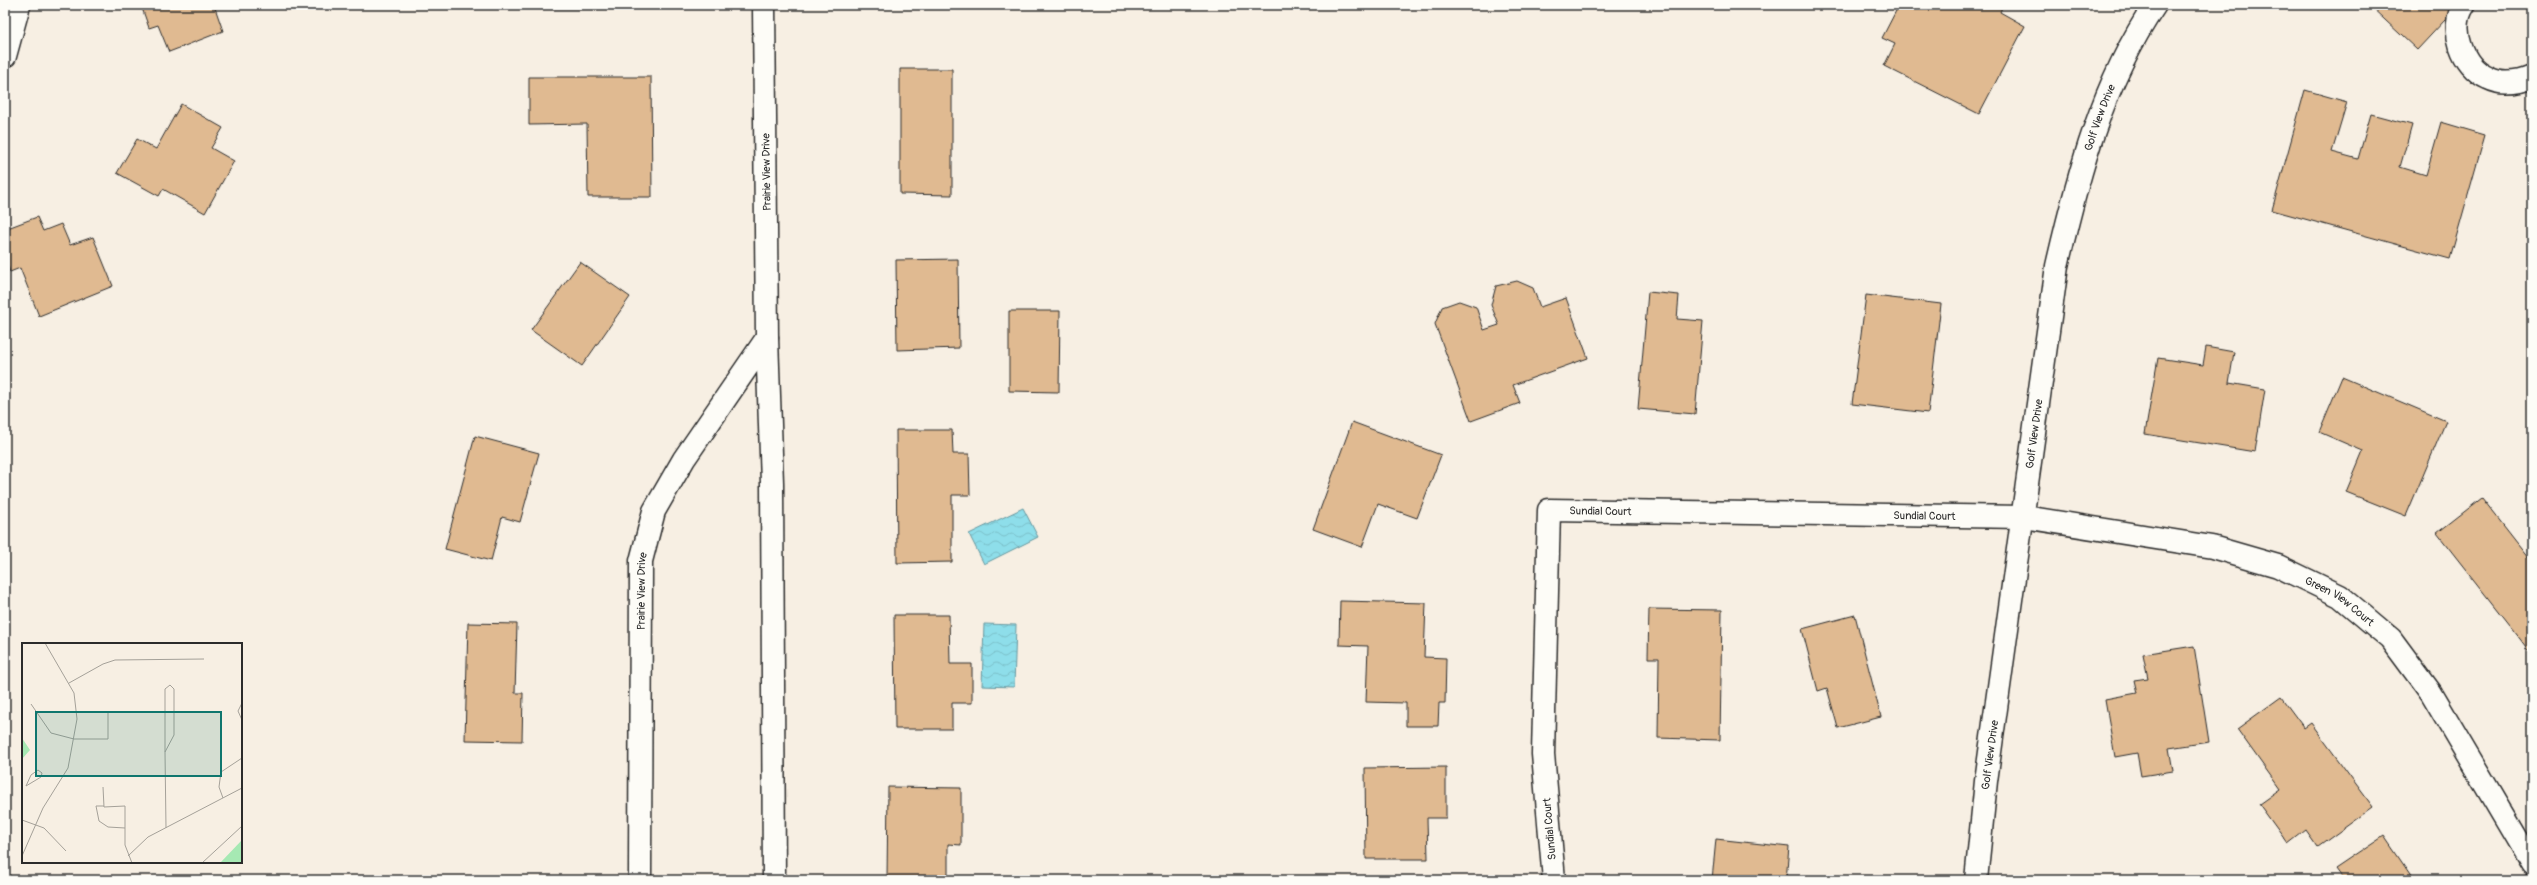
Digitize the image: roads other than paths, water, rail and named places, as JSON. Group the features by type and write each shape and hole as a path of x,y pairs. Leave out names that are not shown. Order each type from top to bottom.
{"street":[{"path":"5,56 19,5"},
{"name":"Prairie View Drive","path":"764,5 767,338 772,484 774,880"},
{"name":"Golf View Drive","path":"1976,880 1986,781 2024,517 2057,266 2075,188 2101,109 2137,32 2156,5"},
{"path":"2464,5 2458,14 2458,40 2469,63 2487,78 2516,83 2532,77"},
{"name":"Prairie View Drive","path":"640,880 641,561 658,504 684,459 767,338"},
{"name":"Sundial Court","path":"1554,880 1544,754 1549,510 2024,517"},
{"name":"Green View Court","path":"2024,517 2212,547 2278,566 2340,596 2391,640 2431,693 2532,864"}],"water":[{"path":"1023,508 1038,537 984,564 969,534"},
{"path":"984,624 1016,625 1014,687 982,686"}]}
